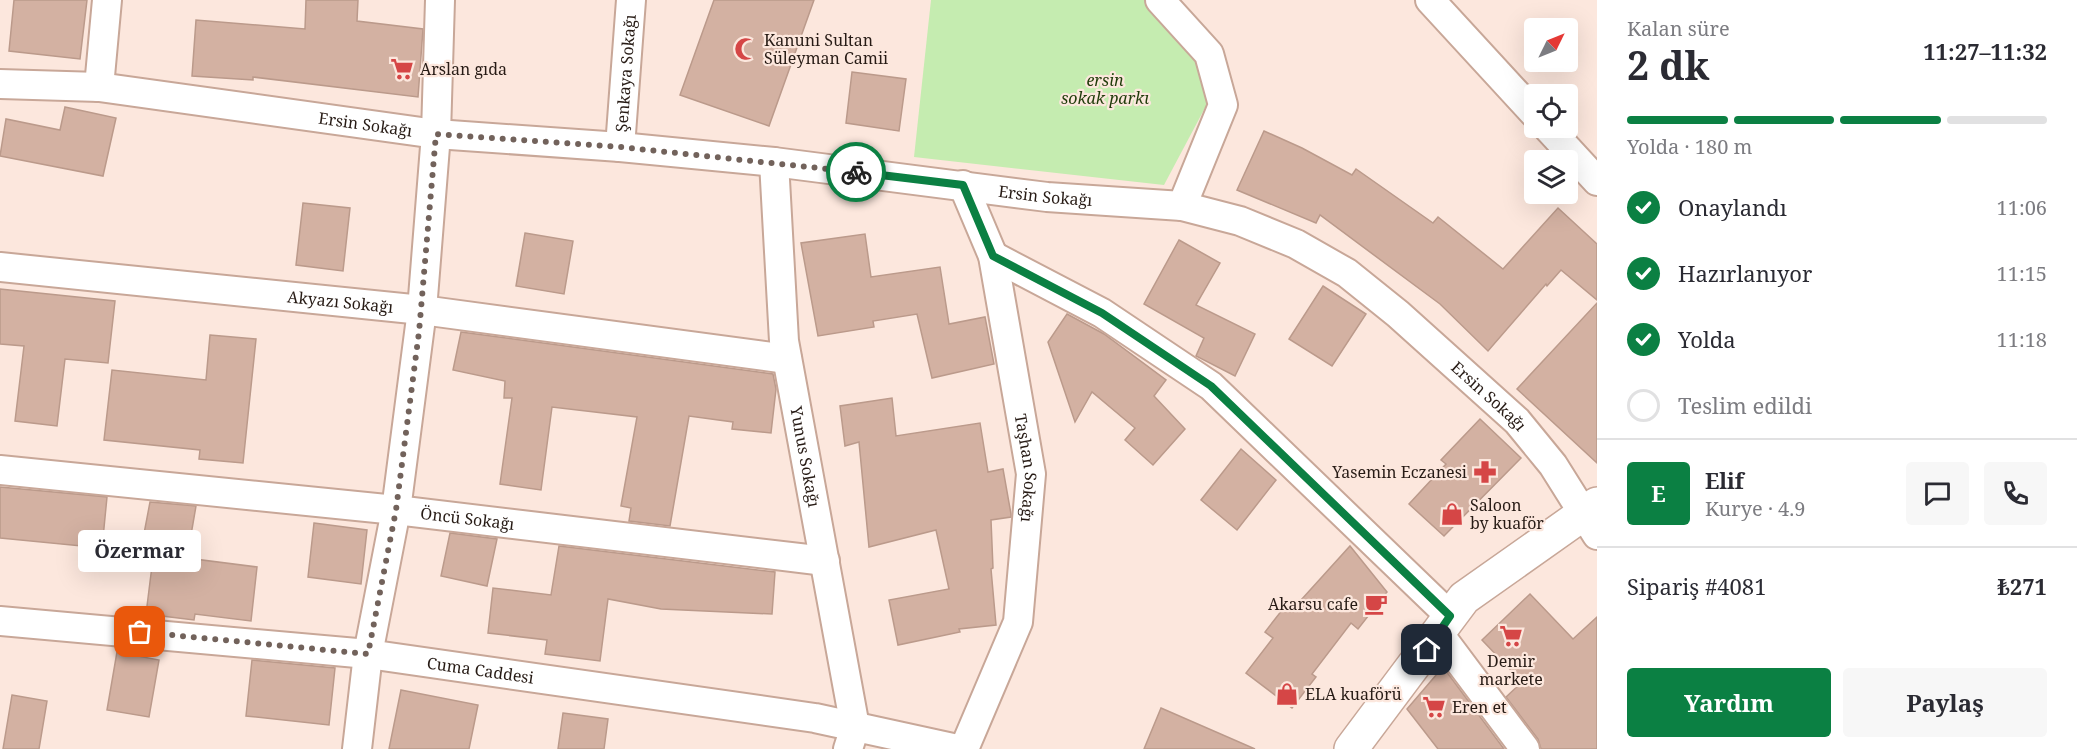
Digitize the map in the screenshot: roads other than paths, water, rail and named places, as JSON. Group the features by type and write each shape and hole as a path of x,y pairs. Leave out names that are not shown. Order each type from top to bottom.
{"street":[{"path":"99,87 107,0"},
{"path":"357,749 368,654 396,510 422,310 436,134 440,0"},
{"name":"Şenkaya Sokağı","path":"620,147 631,0"},
{"path":"1161,0 1209,54 1223,105 1182,206"},
{"path":"1430,0 1524,102"},
{"name":"Ersin Sokağı","path":"0,84 99,87 436,134 620,147 774,162 1047,197 1182,206 1249,225 1296,244 1347,273 1398,314 1517,421 1592,517"},
{"path":"1557,138 1597,181"},
{"name":"Yunus Sokağı","path":"774,162 784,340 825,561 852,738"},
{"name":"Taşhan Sokağı","path":"963,185 993,256 1030,474 1018,622 964,749"},
{"path":"993,256 1102,313 1211,386 1445,625 1525,749"},
{"name":"Akyazı Sokağı","path":"0,267 422,310 787,359"},
{"name":"Öncü Sokağı","path":"0,470 396,510 825,561"},
{"path":"1351,749 1464,598 1592,517"},
{"name":"Cuma Caddesi","path":"0,621 368,654 804,717 852,738 957,749"}],"place":[{"name":"Kanuni Sultan Süleyman Camii","path":"746,49"},
{"name":"Arslan gıda","path":"402,69"},
{"name":"Yasemin Eczanesi","path":"1485,472"},
{"name":"Saloon by kuaför","path":"1452,514"},
{"name":"Akarsu cafe","path":"1376,604"},
{"name":"Özermar","path":"140,632"},
{"name":"Demir markete","path":"1511,636"},
{"name":"ELA kuaförü","path":"1287,694"},
{"name":"Eren et","path":"1434,707"}],"park label":[{"name":"ersin sokak parkı","path":"1105,89"}]}
